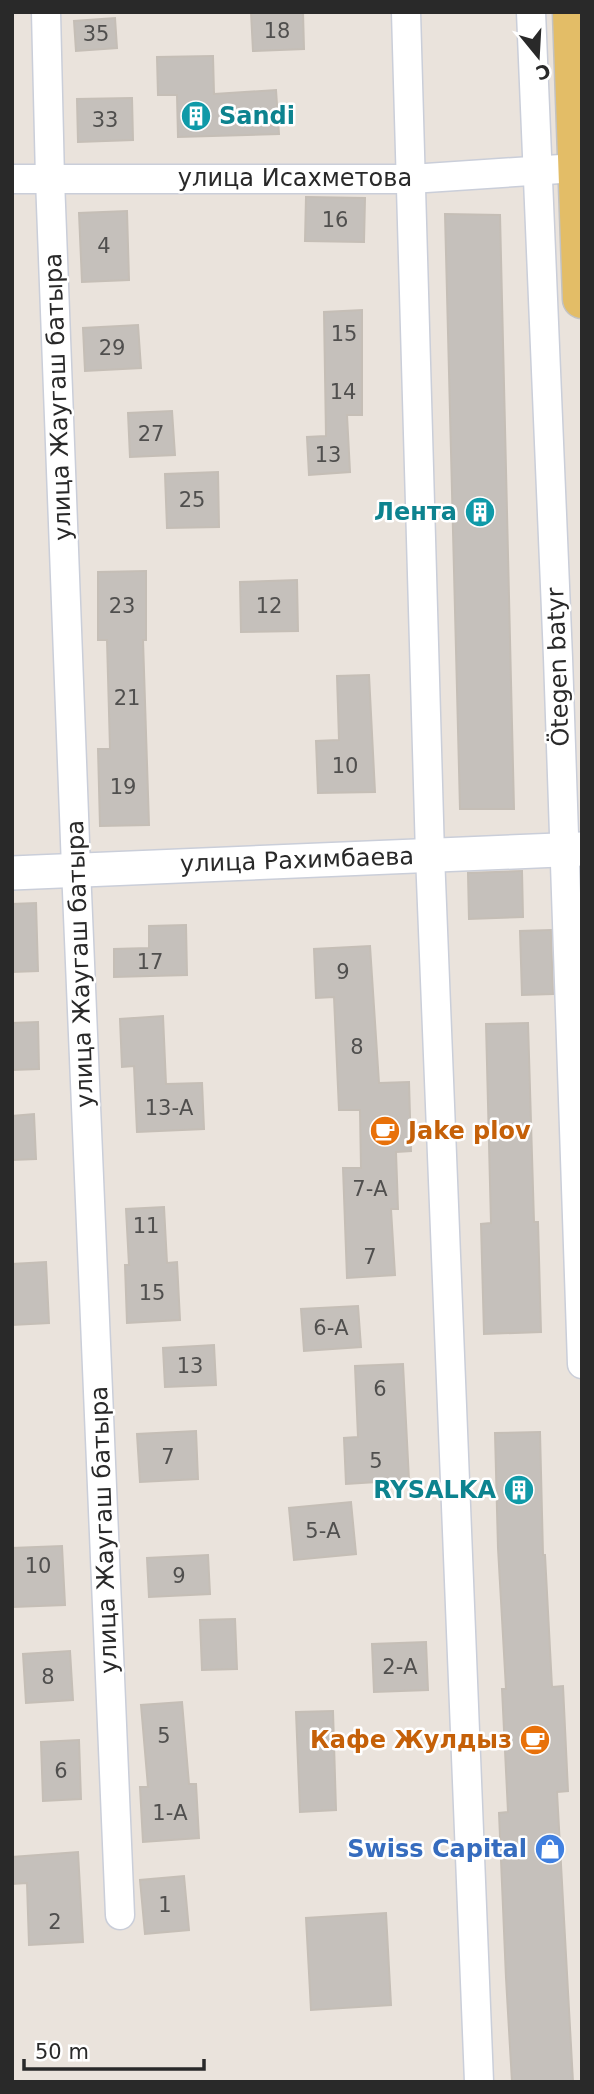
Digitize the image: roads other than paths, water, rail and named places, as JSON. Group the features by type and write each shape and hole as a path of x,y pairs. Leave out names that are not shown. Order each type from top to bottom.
{"main road":[{"path":"572,12 582,299"}],"street":[{"name":"улица Жаугаш батыра","path":"46,12 76,869 120,1915"},
{"path":"406,12 430,855 479,2082"},
{"name":"Ötegen batyr","path":"531,12 558,671 582,1364"},
{"name":"улица Исахметова","path":"12,180 411,179 576,168"},
{"name":"улица Рахимбаева","path":"12,873 582,849"}],"place":[{"name":"Sandi","path":"196,116"},
{"name":"Лента","path":"480,512"},
{"name":"Jake plov","path":"385,1131"},
{"name":"RYSALKA","path":"519,1490"},
{"name":"Кафе Жулдыз","path":"535,1740"},
{"name":"Swiss Capital","path":"550,1849"}]}
